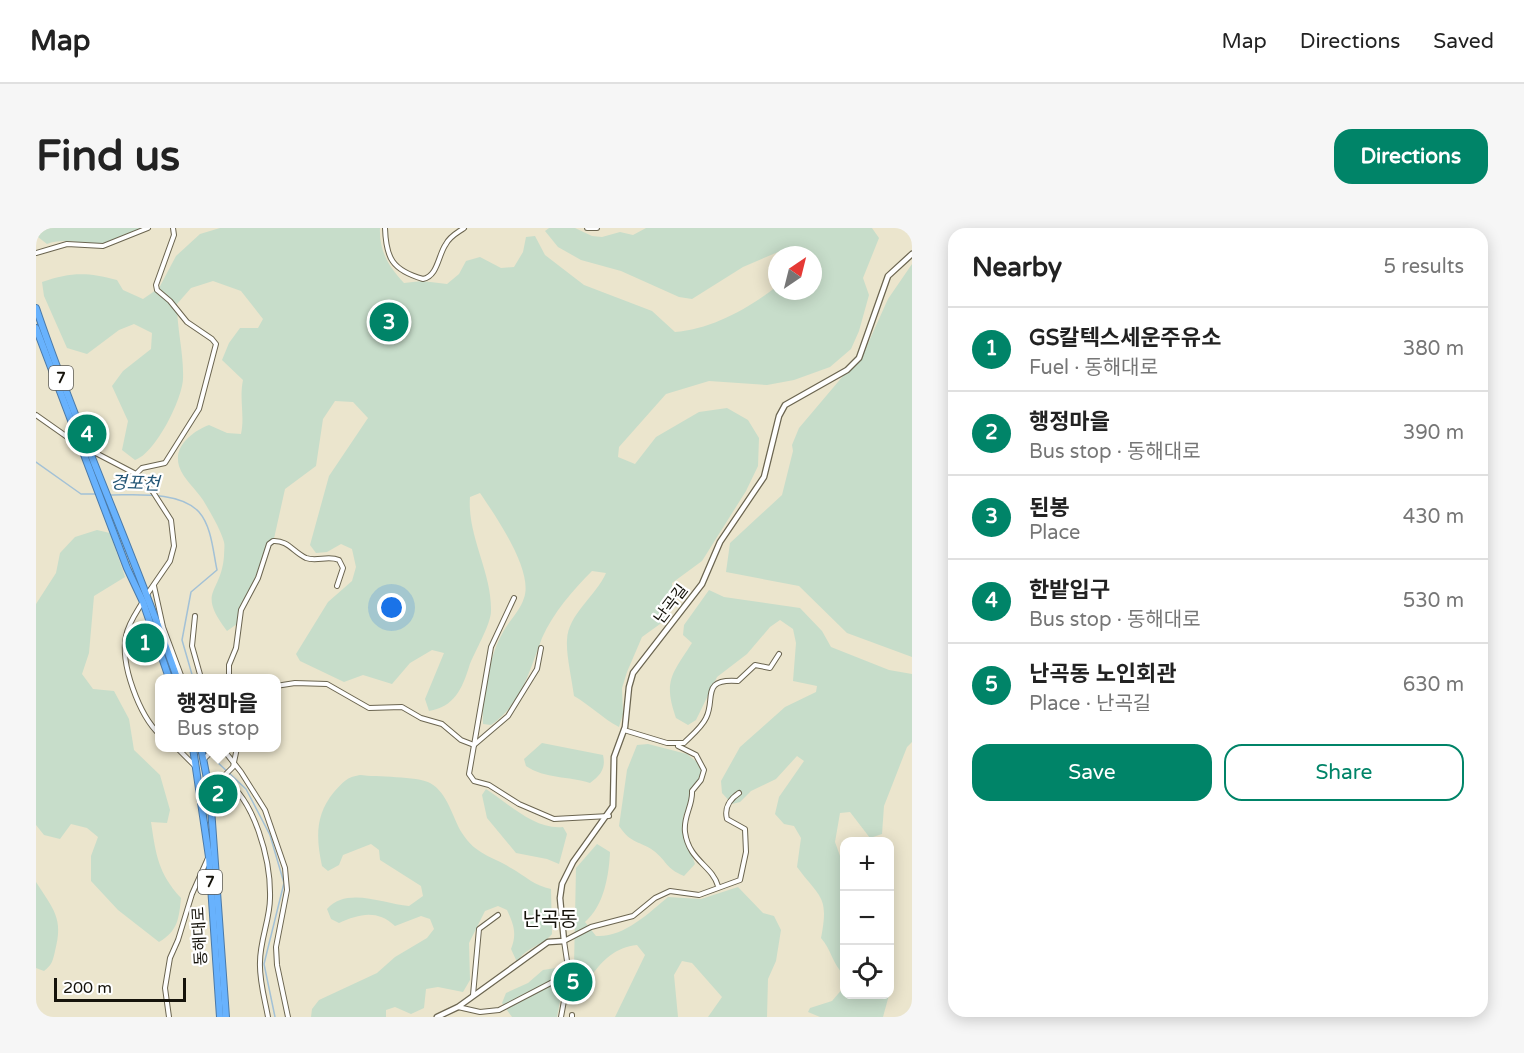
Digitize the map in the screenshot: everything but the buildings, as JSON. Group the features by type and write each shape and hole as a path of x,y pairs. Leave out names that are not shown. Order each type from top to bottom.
{"highway":[{"name":"7","path":"36,308 87,449 104,507 143,602 168,674"},
{"name":"7","path":"36,328 80,446 148,593 176,674"},
{"path":"80,446 87,449"},
{"name":"동해대로","path":"194,752 209,857 220,1017"},
{"name":"동해대로","path":"202,752 210,794 226,1017"}],"street":[{"path":"36,253 67,244 103,246 148,228"},
{"path":"136,474 142,468 165,463 200,409 216,344 187,322 170,301 157,290 156,285 174,236 173,228"},
{"path":"385,228 385,249 394,266 423,279 435,270 439,256 451,237 464,228"},
{"path":"587,228 597,228"},
{"name":"난곡길","path":"561,1017 569,974 560,898 562,884 573,862 609,816 615,797 614,757 624,730 633,673 702,584 720,542 764,477 779,416 785,405 847,370 859,357 888,276 912,254"},
{"path":"36,415 80,446"},
{"path":"87,449 136,474 153,492 171,520 174,546 170,561 148,593"},
{"path":"229,674 229,665 237,648 241,610 258,578 269,544 273,541 282,541 296,552 312,560 339,560 343,568 337,586"},
{"path":"154,586 163,627 181,674"},
{"path":"514,598 491,646 469,771 474,781 489,784 519,804 554,819 609,816"},
{"path":"143,602 131,621 124,650 141,710 155,729"},
{"path":"195,616 192,646 200,674"},
{"path":"474,745 508,716 537,669 541,648"},
{"path":"675,745 684,743 706,719 708,698 714,687 725,681 738,681 755,665 770,668 779,654"},
{"path":"281,685 295,683 327,684 369,708 402,707 421,718 442,724 461,740 474,745"},
{"path":"624,730 691,751 702,765 703,774 692,791 693,801 686,816 685,834 696,860 712,873 718,886"},
{"path":"182,752 197,768"},
{"path":"204,759 208,752"},
{"path":"225,752 265,810 285,868 287,890 276,947 277,965 288,1017"},
{"path":"236,752 233,765 223,778 246,802 267,863 270,900 260,963 268,1017"},
{"path":"437,1017 458,1007 548,942 564,941 591,927 633,916 655,898 670,891 699,895 718,886 740,880 746,852 745,829 726,816 729,804 739,793"},
{"path":"169,1017 165,988 170,958 192,894 209,857"},
{"path":"473,995 479,929 498,915"},
{"path":"458,1007 480,1012 499,1010 569,974"}],"green space":[{"path":"37,228 147,228 118,241 100,245 70,241 47,244 38,237"},
{"path":"220,228 380,228 381,244 386,258 404,283 422,281 447,284 459,274 466,261 480,257 501,268 514,267 523,252 526,237 535,236 545,255 584,285 652,311 675,332 716,322 755,302 768,293 768,300 822,300 822,246 768,246 768,256 743,267 692,299 679,297 621,271 581,260 558,247 545,231 549,228 575,228 592,236 602,237 620,232 633,235 646,228 872,228 879,238 863,278 869,295 859,331 851,349 830,367 794,380 767,385 709,381 666,394 619,447 618,457 635,464 656,437 699,412 727,408 748,420 759,438 758,466 746,491 702,561 672,583 673,606 660,624 642,637 622,688 623,714 619,727 574,696 567,640 577,613 606,573 592,571 552,620 542,638 523,686 510,707 491,725 483,724 485,690 493,654 507,625 522,603 526,587 511,544 480,493 470,497 470,511 488,582 491,611 460,690 451,701 445,706 429,711 425,699 444,653 432,650 410,663 392,684 363,675 344,682 300,661 296,654 328,602 352,581 356,567 352,549 341,544 327,552 316,553 310,545 329,476 368,418 353,402 335,401 323,419 316,466 285,489 273,543 260,565 237,624 227,631 218,618 212,600 222,569 224,542 203,500 181,471 178,459 186,440 209,425 227,433 241,434 243,380 222,360 229,343 240,328 258,328 263,319 241,291 213,281 191,288 177,304 183,370 178,400 159,437 143,456 135,460 122,450 128,421 112,386 123,371 151,349 152,333 134,324 119,330 87,354 67,348 44,296 42,282 79,274 97,276 117,280 123,290 143,299 159,288 176,256 200,234"},
{"path":"912,264 912,657 847,633 799,586 726,572 730,543 782,495 793,451 792,445 799,428 865,350 888,299"},
{"path":"97,530 110,533 125,577 94,596 89,653 82,674 93,689 114,691 129,719 134,750 160,775 170,810 167,823 151,822 159,863 167,880 181,898 174,929 159,942 118,910 91,881 91,856 98,837 87,828 71,824 60,839 44,835 36,825 36,604 56,573 60,553 75,537"},
{"path":"709,590 724,597 800,608 822,631 831,647 889,670 912,674 912,742 907,747 884,806 882,834 869,837 850,812 840,813 835,842 840,856 840,970 821,938 824,914 821,899 797,867 801,838 794,826 784,824 775,814 779,797 804,761 797,756 776,779 751,791 740,802 732,804 722,793 721,781 740,747 785,707 816,692 817,686 793,681 796,643 793,629 780,620 770,627 747,654 717,677 696,720 688,725 676,718 670,695 672,678 692,643 683,635 684,625"},
{"path":"542,743 603,755 602,771 590,783 533,770 526,766 524,759"},
{"path":"648,744 687,754 704,768 683,817 686,840 695,864 684,876 670,867 654,851 628,836 619,826 627,770 637,745"},
{"path":"360,775 416,779 436,787 445,799 462,833 473,846 535,883 551,889 552,934 525,953 517,962 511,949 514,930 511,920 507,910 498,906 485,911 469,943 470,980 463,992 438,987 426,989 424,1008 411,1014 395,1007 386,1010 386,1017 311,1017 312,1009 319,1000 377,973 395,957 427,938 434,929 430,919 421,916 395,926 375,915 354,917 339,923 331,919 327,909 335,902 345,899 366,898 409,906 423,896 421,886 380,860 379,850 371,844 343,855 339,865 328,871 322,866 318,836 323,809 343,783"},
{"path":"486,789 532,820 553,827 563,827 567,834 559,864 547,859 516,853 487,818 482,795"},
{"path":"597,844 610,852 607,880 601,899 597,908 585,922 596,936 606,936 626,929 668,897 701,899 738,887 763,913 774,916 781,930 776,961 768,979 767,1017 708,1017 722,997 692,963 682,961 674,975 678,1017 615,1017 645,955 637,945 622,948 605,960 590,978 584,979 574,966 576,868"},
{"path":"36,882 55,914 58,930 53,960 44,971 36,968"},
{"path":"562,967 564,981 557,1017 512,1017 502,1003 506,993 528,983 543,970"},
{"path":"840,992 840,999 888,999 883,1017 820,1017 808,1012 810,1008 832,1001"}],"waterway":[{"name":"경포천","path":"36,462 81,494 97,494"},
{"name":"경포천","path":"111,495 145,495 181,500 199,512 207,525 217,570 191,592 182,640 192,674"},
{"name":"경포천","path":"213,752 215,760 246,789 270,835 284,883 264,964 275,1017"}],"place":[{"name":"된봉","path":"389,322"},
{"name":"한밭입구","path":"87,434"},
{"name":"GS칼텍스세운주유소","path":"145,643"},
{"name":"행정마을","path":"218,794"},
{"name":"난곡동 노인회관","path":"573,982"}],"district":[{"name":"난곡동","path":"550,920"}]}
